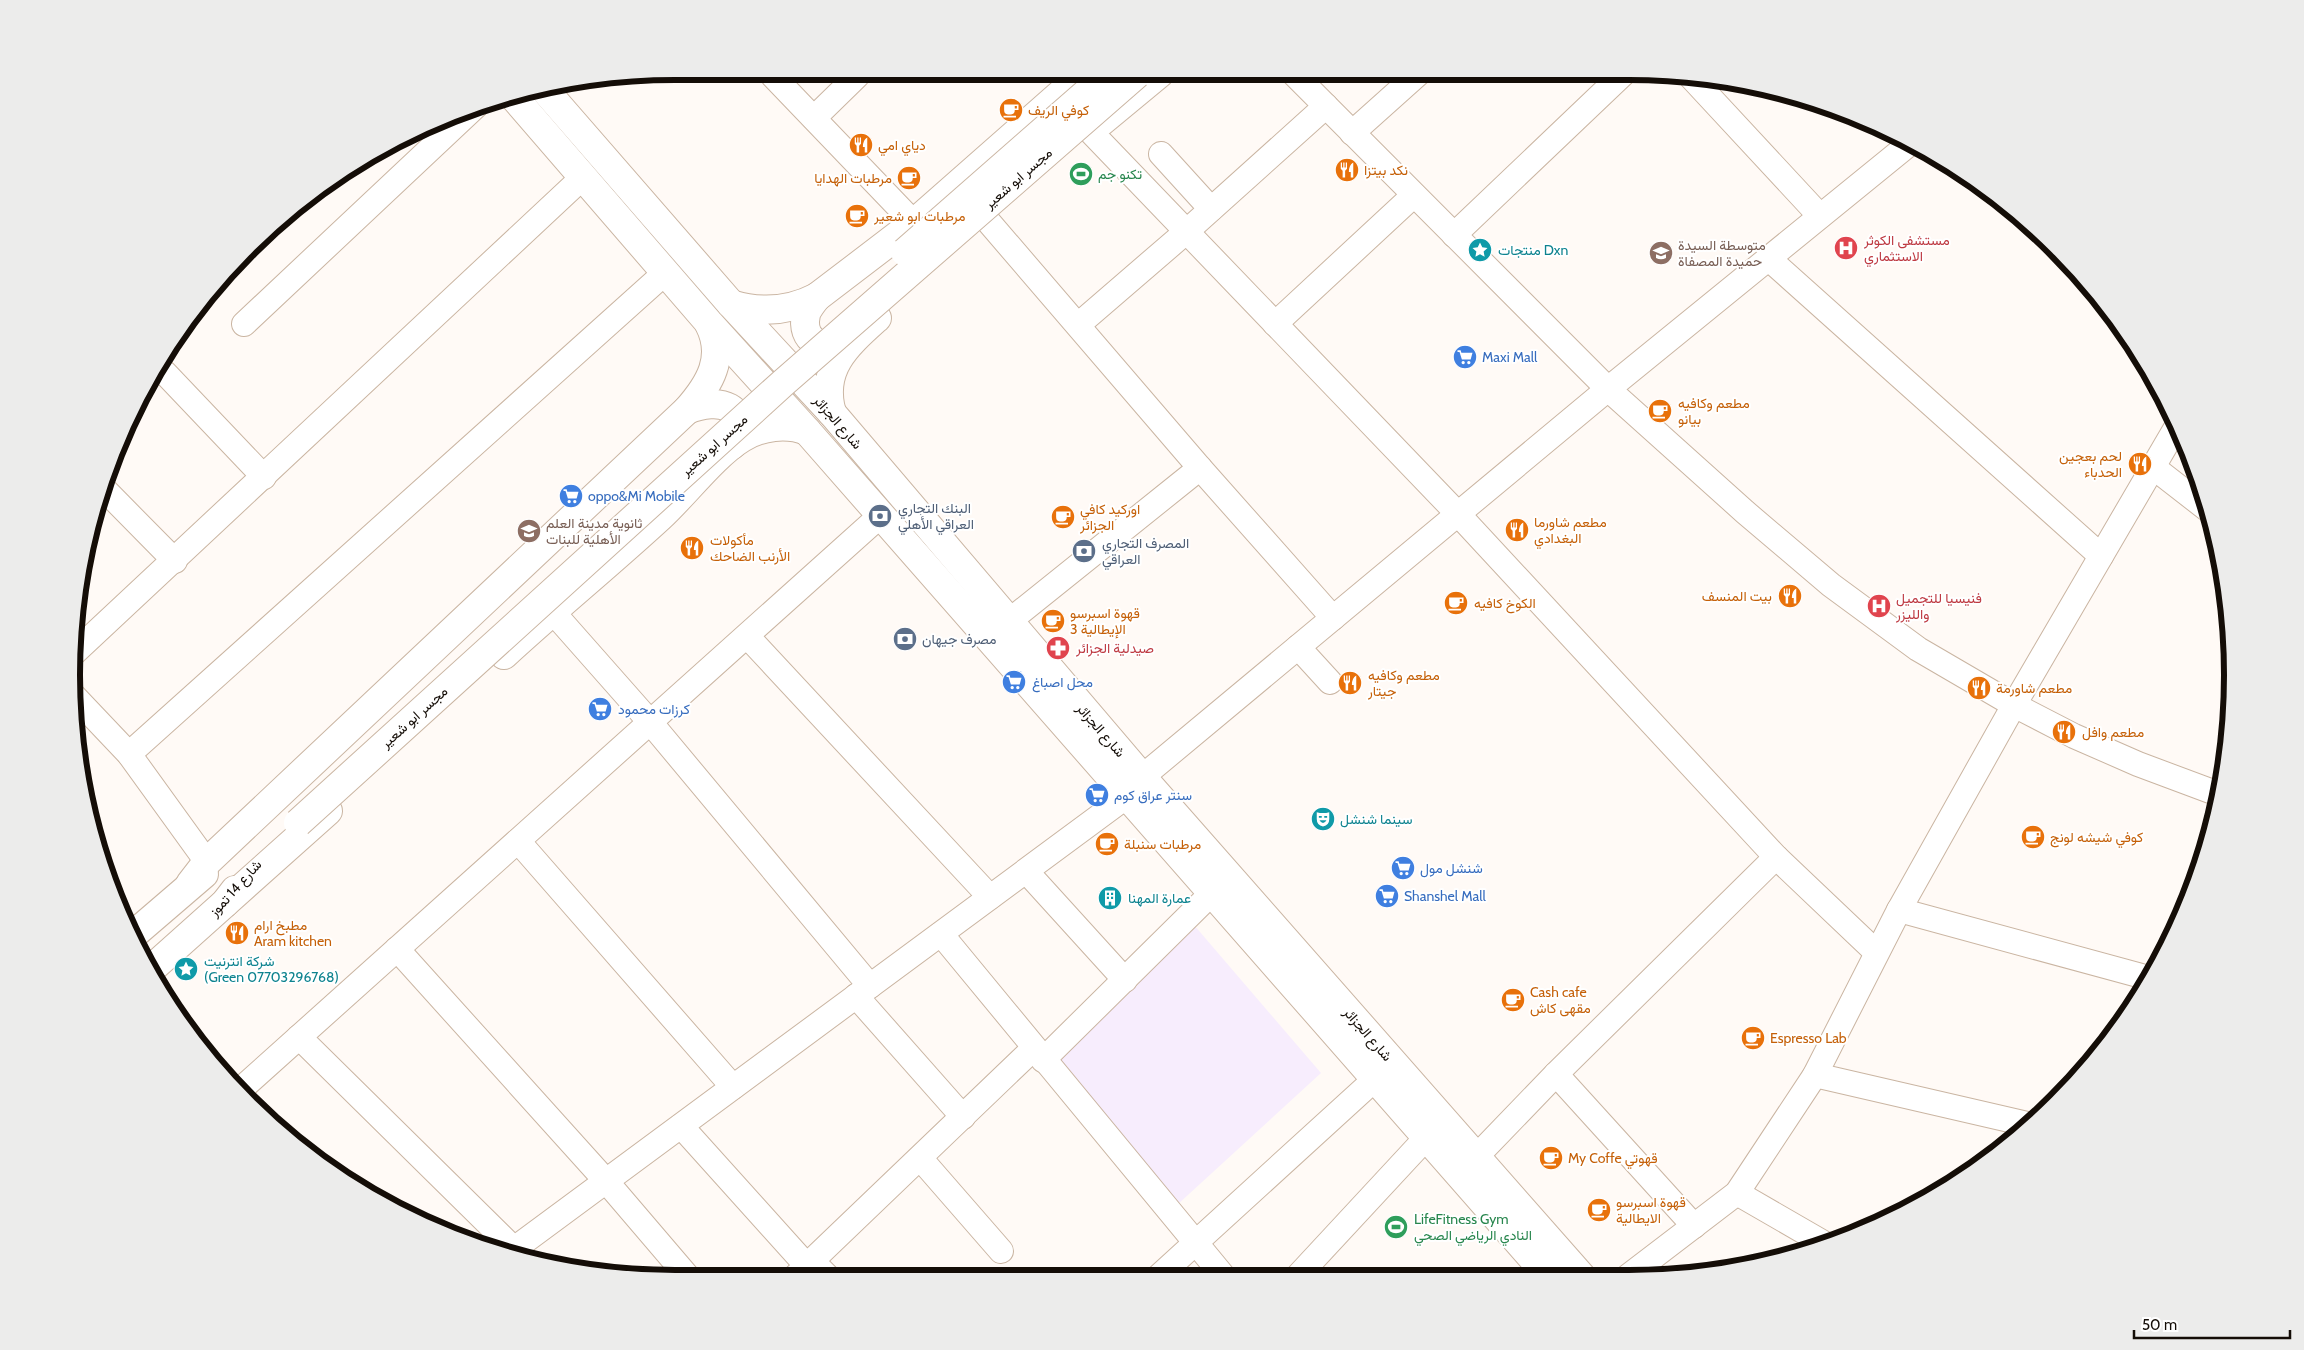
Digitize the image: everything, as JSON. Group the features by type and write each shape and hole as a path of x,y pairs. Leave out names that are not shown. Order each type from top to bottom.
{"main road":[{"path":"731,304 745,309 787,309 802,305 817,297 914,223 1076,80"},
{"name":"مجسر ابو شعير","path":"292,817 770,369 1101,80"},
{"name":"مجسر ابو شعير","path":"292,817 783,383 1130,80"},
{"path":"832,413 827,398 829,380 843,350 854,338 1090,131 1153,80"},
{"name":"شارع الجزائر","path":"548,94 731,304 832,413 1008,622 1134,786 1212,893 1374,1080 1543,1270"},
{"name":"شارع الجزائر","path":"517,101 709,323 881,515 1476,1157 1576,1270"},
{"path":"817,297 807,312 805,325 808,334 816,344 827,347 854,338"},
{"path":"190,884 206,862 687,410 708,381 715,364 718,348 709,323"},
{"path":"687,410 709,403 721,403 727,406 734,412 737,421 738,430 732,445"},
{"path":"224,904 661,516 732,445 750,434 770,428 797,427 807,431"},
{"name":"شارع 14 تموز","path":"138,931 190,884 292,817"},
{"name":"شارع 14 تموز","path":"156,965 224,904 259,862 292,817"}],"street":[{"path":"777,80 914,223"},
{"path":"814,118 853,80"},
{"path":"1300,80 1608,389 1745,512 1831,585 1918,649 2014,705 2074,736 2122,757 2213,791"},
{"path":"1352,133 1412,80"},
{"path":"1454,235 1617,80"},
{"path":"1698,84 1820,216"},
{"path":"1078,325 1186,232 1326,106"},
{"path":"244,324 461,120"},
{"path":"1090,131 1458,514 1776,857 1876,952"},
{"path":"516,1248 1026,871 1134,786 1608,389 1905,148"},
{"path":"1161,154 1211,209"},
{"path":"81,648 582,178"},
{"path":"1275,324 1414,194"},
{"path":"988,220 1200,468 1333,618"},
{"path":"1768,258 2101,556"},
{"path":"129,754 666,272"},
{"path":"165,373 264,477"},
{"path":"1636,1270 1737,1193 1815,1075 1899,910 2014,705 2173,433"},
{"path":"2153,467 2198,502"},
{"path":"1008,622 1200,468"},
{"path":"109,494 175,561"},
{"path":"245,1086 881,515"},
{"path":"552,611 650,722 963,1117"},
{"path":"746,636 990,897"},
{"path":"1298,647 1330,682"},
{"path":"81,703 129,754 206,862"},
{"path":"518,841 733,1087"},
{"path":"1476,1157 1556,1074 1776,857"},
{"path":"1026,871 1124,980"},
{"path":"681,1126 810,1270 963,1117 1124,980 1212,893"},
{"path":"1899,910 2142,976"},
{"path":"941,934 1218,1270"},
{"path":"397,949 606,1181 682,1270"},
{"path":"299,1037 506,1245"},
{"path":"1556,1074 1694,1226"},
{"path":"1815,1075 2020,1122"},
{"path":"1166,1270 1374,1080"},
{"path":"1303,1270 1426,1138"},
{"path":"920,1158 1001,1250"},
{"path":"1737,1193 1817,1239"}],"shaded area":[{"path":"1194,925 1321,1073 1177,1205 1057,1059"}],"place":[{"name":"كوفي الريف","path":"1011,110"},
{"name":"دياي امي","path":"861,145"},
{"name":"نكد بيتزا","path":"1347,170"},
{"name":"تكنو جم","path":"1081,174"},
{"name":"مرطبات الهدايا","path":"909,178"},
{"name":"مرطبات ابو شعير","path":"857,216"},
{"name":"مستشفى الكوثر الاستثماري","path":"1846,248"},
{"name":"منتجات Dxn","path":"1480,250"},
{"name":"متوسطة السيدة حميدة المصفاة","path":"1661,253"},
{"name":"Maxi Mall","path":"1465,357"},
{"name":"مطعم وكافيه بيانو","path":"1660,411"},
{"name":"لحم بعجين الحدباء","path":"2140,464"},
{"name":"oppo&Mi Mobile","path":"571,496"},
{"name":"البنك التجاري العراقي الأهلي","path":"880,516"},
{"name":"اوركيد كافي الجزائر","path":"1063,517"},
{"name":"مطعم شاورما البغدادي","path":"1517,530"},
{"name":"ثانوية مدينة العلم الأهلية للبنات","path":"529,531"},
{"name":"مأكولات الأرنب الضاحك","path":"692,548"},
{"name":"المصرف التجاري العراقي","path":"1084,551"},
{"name":"بيت المنسف","path":"1790,596"},
{"name":"الكوخ كافيه","path":"1456,603"},
{"name":"فنيسيا للتجميل والليزر","path":"1879,606"},
{"name":"قهوة اسبرسو الإيطالية 3","path":"1053,621"},
{"name":"مصرف جيهان","path":"905,639"},
{"name":"صيدلية الجزائر","path":"1058,648"},
{"name":"محل اصباغ","path":"1014,682"},
{"name":"مطعم وكافيه جيتار","path":"1350,683"},
{"name":"مطعم شاورمة","path":"1979,688"},
{"name":"كرزات محمود","path":"600,709"},
{"name":"مطعم وافل","path":"2064,732"},
{"name":"سنتر عراق كوم","path":"1097,795"},
{"name":"سينما شنشل","path":"1323,819"},
{"name":"كوفي شيشه لونج","path":"2033,837"},
{"name":"مرطبات سنبلة","path":"1107,844"},
{"name":"شنشل مول","path":"1403,868"},
{"name":"Shanshel Mall","path":"1387,896"},
{"name":"عمارة المهنا","path":"1110,898"},
{"name":"مطبخ ارام Aram kitchen","path":"237,933"},
{"name":"شركة انترنيت (Green 07703296768)","path":"186,969"},
{"name":"Cash cafe مقهى كاش","path":"1513,1000"},
{"name":"Espresso Lab","path":"1753,1038"},
{"name":"My Coffe قهوتي","path":"1551,1158"},
{"name":"قهوة اسبرسو الايطالية","path":"1599,1210"},
{"name":"LifeFitness Gym النادي الرياضي الصحي","path":"1396,1227"}]}
